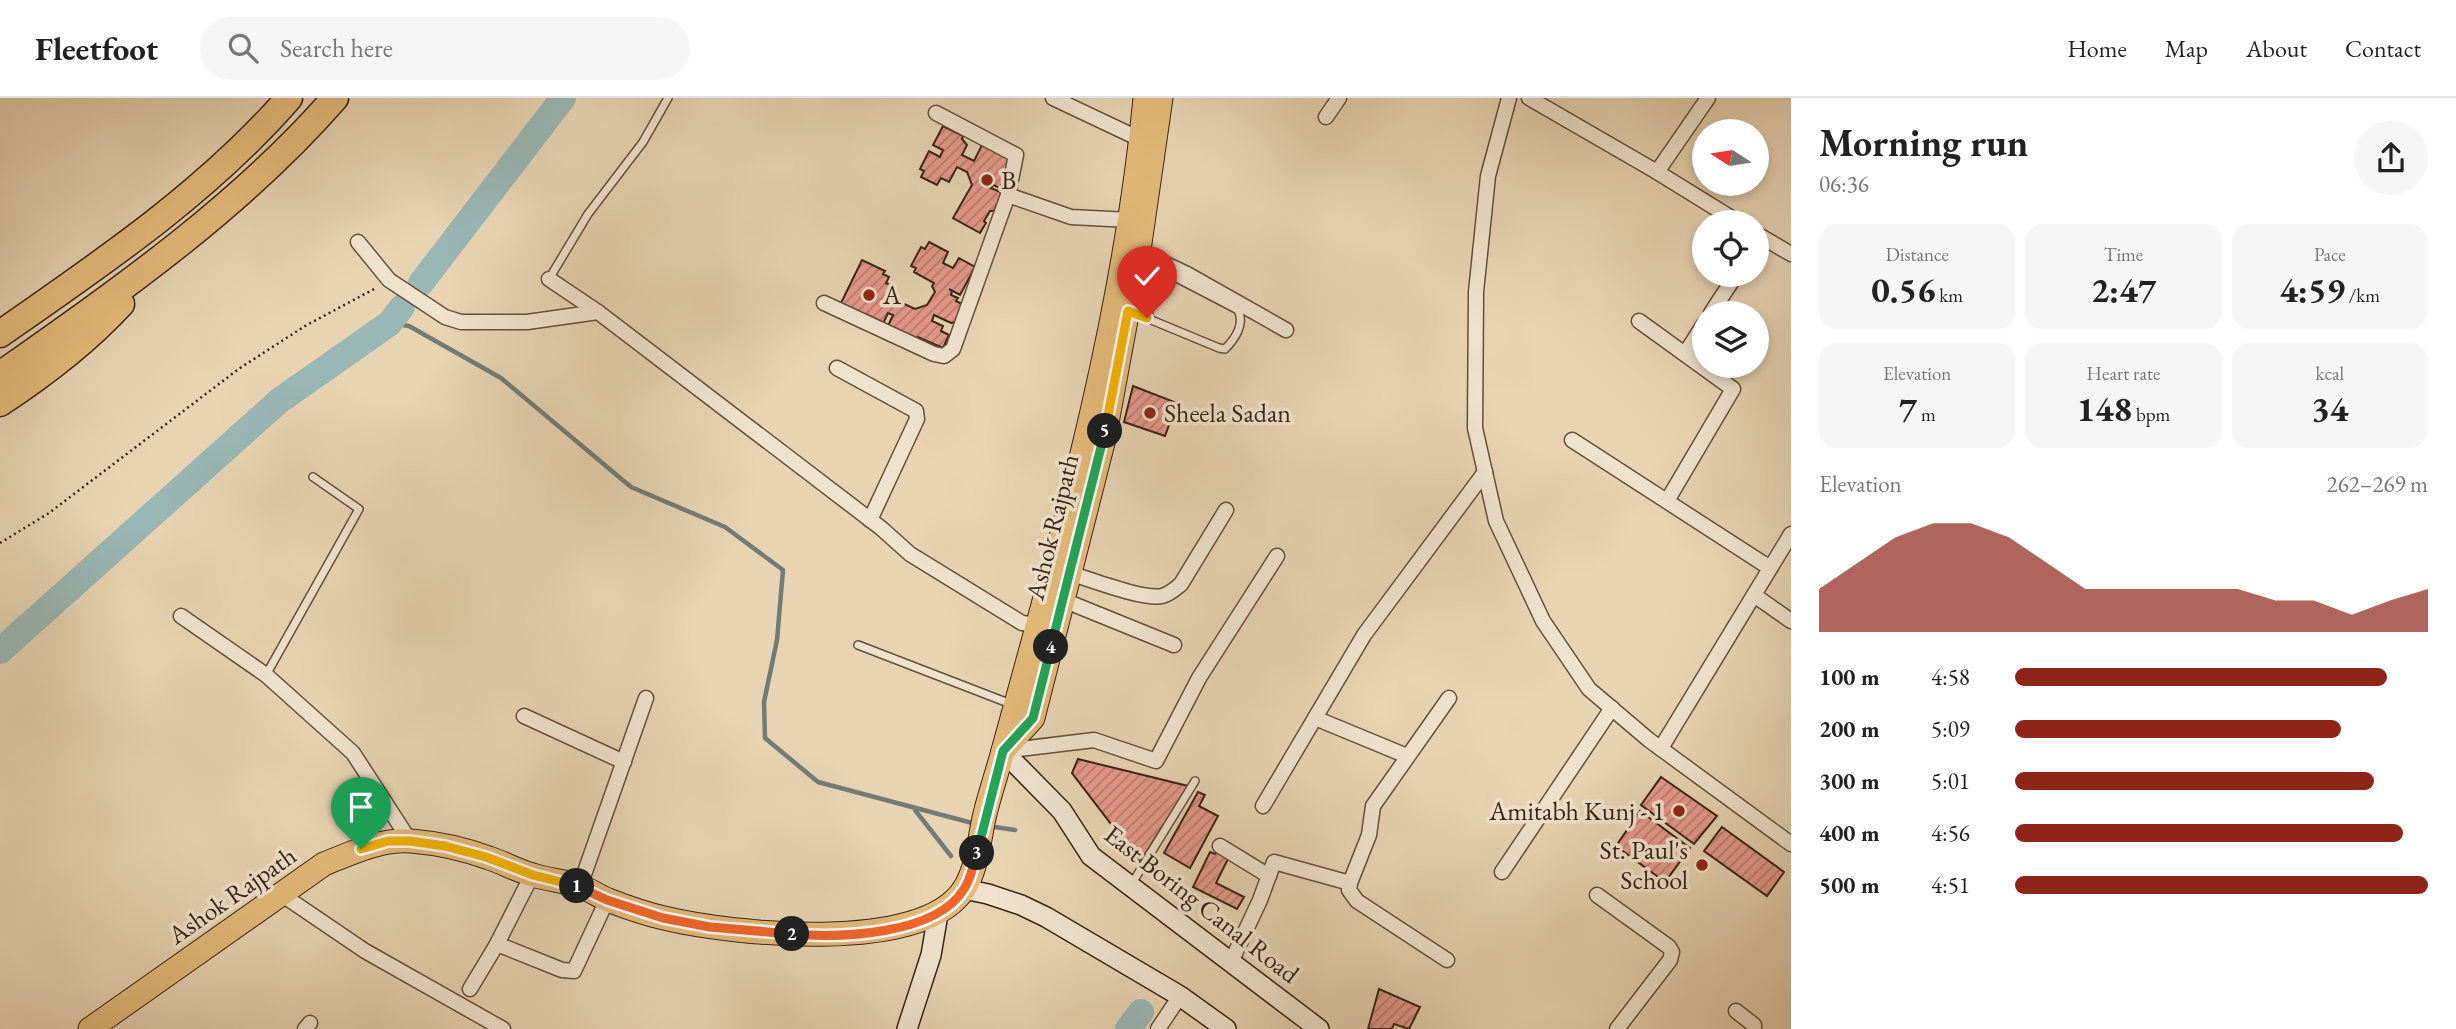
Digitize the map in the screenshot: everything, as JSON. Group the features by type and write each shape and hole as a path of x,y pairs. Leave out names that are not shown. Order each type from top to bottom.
{"highway":[{"path":"0,334 132,242 193,193 258,133 289,98"},
{"path":"0,375 163,254 262,174 331,102 345,98"},
{"path":"0,403 46,372 90,335 120,306 163,254"}],"main road":[{"name":"Ashok Rajpath","path":"90,1029 324,864 388,841 445,846 486,857 533,875 580,886 607,900 663,918 699,925 799,934 878,931 938,914 947,908 964,889 978,848 1135,251 1148,142 1145,98"},
{"name":"Ashok Rajpath","path":"1003,751 1033,718 1137,314 1135,251 1130,220 1161,98"},
{"name":"East Boring Canal Road","path":"1003,751 1062,811 1091,856 1319,1029"},
{"path":"964,889 1021,905 1180,996 1226,1029"},
{"path":"906,1029 931,955 938,914"}],"street":[{"path":"1053,98 1148,142"},
{"path":"1326,117 1339,98"},
{"path":"1509,98 1488,176 1476,292 1475,428 1496,521 1543,621 1589,689 1661,748 1791,844"},
{"path":"1529,98 1719,210"},
{"path":"1657,172 1708,98"},
{"path":"824,303 934,354 944,356 953,349 1008,195 1016,155 936,113"},
{"path":"1008,195 1071,217 1130,220"},
{"path":"358,242 389,280 445,317 472,322 527,322 598,312"},
{"path":"1769,243 1791,254"},
{"path":"1135,251 1187,274 1286,330"},
{"path":"549,279 598,312 870,520 910,554 1022,623 1037,625"},
{"path":"1639,321 1733,389 1667,501"},
{"path":"1685,354 1692,343"},
{"path":"837,368 916,411 917,419 870,520"},
{"path":"1573,440 1770,568"},
{"path":"1263,806 1364,635 1485,472"},
{"path":"1069,573 1140,594 1162,596 1172,592 1181,584 1226,510"},
{"path":"1661,748 1791,534"},
{"path":"1003,751 1094,740 1156,761 1199,678 1277,556"},
{"path":"1754,595 1791,621"},
{"path":"1063,600 1174,645"},
{"path":"181,616 266,675 353,752 410,841"},
{"path":"580,886 646,698"},
{"path":"1447,960 1357,901 1349,890 1370,835 1373,806 1449,698"},
{"path":"1502,872 1612,708"},
{"path":"524,716 624,762"},
{"path":"1315,718 1407,756"},
{"path":"1220,846 1269,876"},
{"path":"1231,962 1260,900 1274,862 1350,883"},
{"path":"470,989 533,875"},
{"path":"281,894 365,951 503,1029"},
{"path":"1597,895 1669,947 1672,952 1670,960 1618,1029"},
{"path":"497,944 562,971 574,971 607,900"},
{"path":"1158,1029 1180,996"},
{"path":"1736,1011 1754,1025 1754,1029"}],"lane":[{"path":"549,279 588,214 643,142 668,98"},
{"path":"1135,251 1161,270 1238,310 1240,324 1225,349 1137,314 1161,270"},
{"path":"266,675 359,509 313,477"},
{"path":"858,645 1015,706"},
{"path":"1131,886 1195,781"}],"path":[{"path":"0,543 60,505 240,368 305,326 379,286"}],"building":[{"name":"B","path":"943,126 963,136 962,139 967,145 962,155 974,161 983,143 1013,161 1000,188 993,185 991,188 1003,193 994,211 990,211 984,221 986,223 980,233 953,218 972,185 967,172 957,167 949,182 941,178 937,185 921,177 924,171 920,169 929,151 940,157 943,150 933,145"},
{"name":"A","path":"929,242 948,252 943,263 953,268 959,258 975,267 960,295 949,289 952,291 951,295 958,298 956,301 966,306 957,322 951,323 934,315 932,321 943,326 941,331 949,335 943,348 918,337 916,341 887,328 893,315 888,313 881,328 876,325 878,320 868,315 867,318 840,305 862,260 885,271 883,274 889,277 886,283 896,288 891,298 915,309 927,305 935,292 932,286 934,283 914,272 916,268 911,266 921,247 925,249"},
{"name":"Sheela Sadan","path":"1133,386 1177,403 1165,436 1124,422"},
{"path":"1078,759 1188,786 1140,862 1072,773"},
{"name":"Amitabh Kunj - 1","path":"1661,777 1717,816 1694,844 1641,805"},
{"path":"1198,792 1205,795 1199,806 1218,816 1190,868 1164,853"},
{"path":"1640,811 1690,848 1665,882 1616,846"},
{"path":"1722,827 1784,872 1767,896 1704,851"},
{"path":"1217,849 1230,855 1216,883 1244,897 1237,909 1193,887 1210,852 1215,854"},
{"path":"1379,989 1420,1007 1409,1029 1394,1024 1392,1029 1368,1029"}],"waterway":[{"path":"421,283 563,98"},
{"path":"0,651 279,401 390,323 402,307"},
{"path":"390,323 409,326 501,378 631,487 725,527 783,570 777,640 764,702 765,738 818,782 976,824"},
{"path":"915,810 951,856"},
{"path":"988,826 1015,830"},
{"path":"1128,1029 1141,1012"}],"place":[{"name":"B","path":"987,180"},
{"name":"A","path":"869,295"},
{"name":"Sheela Sadan","path":"1150,413"},
{"name":"Amitabh Kunj - 1","path":"1679,811"},
{"name":"St. Paul's School","path":"1702,865"}],"route":[{"path":"361,849 388,841 445,846 486,857 533,875 580,886 607,900 663,918 710,927 799,934 878,931 909,924 947,908 964,889 971,874 1003,751 1033,718 1104,439 1128,311 1147,318"}]}
